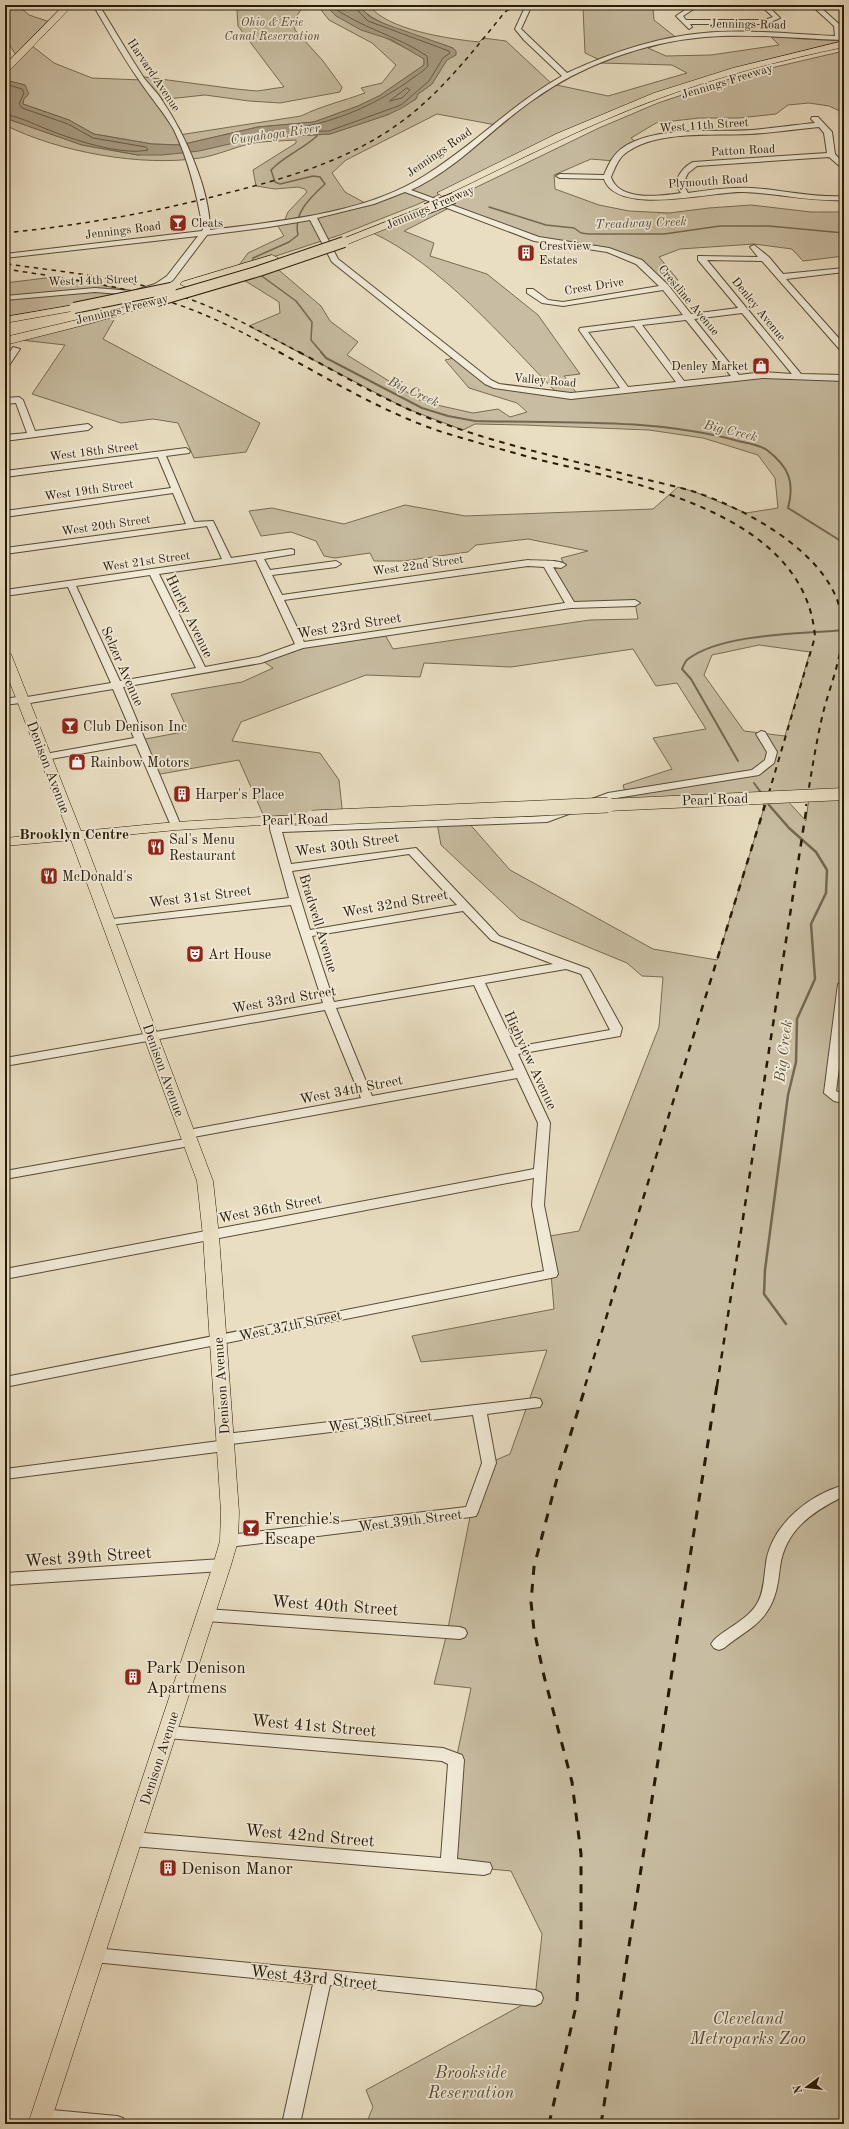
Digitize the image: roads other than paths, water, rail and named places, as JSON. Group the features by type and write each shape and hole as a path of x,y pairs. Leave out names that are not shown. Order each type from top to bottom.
{"highway":[{"name":"Jennings Freeway","path":"5,330 157,300 253,273 342,238 442,193 582,126 658,95 842,40"},
{"name":"Jennings Freeway","path":"5,337 342,238 426,210 599,128 658,103 745,74 844,50"},
{"path":"5,320 80,316"},
{"path":"5,341 80,316"}],"main road":[{"path":"5,70 53,23 69,5"},
{"name":"Denison Avenue","path":"5,654 152,1037 206,1187 211,1236 230,1512 229,1541 222,1565 40,2121"},
{"name":"Pearl Road","path":"5,842 176,826 274,824 312,818 844,794"}],"street":[{"name":"Harvard Avenue","path":"96,5 142,80 166,112 180,138 190,159 208,228 205,233"},
{"path":"529,5 518,29 526,39 566,76"},
{"path":"691,29 679,16 697,5"},
{"path":"686,22 763,22 777,18 763,5"},
{"path":"814,5 837,25 842,40"},
{"path":"763,22 771,36"},
{"path":"763,22 780,37"},
{"name":"Jennings Road","path":"5,256 205,233 309,218 405,190 427,178 541,90 566,76 613,57 684,38 713,35 771,36 842,40"},
{"path":"814,118 819,125 828,132 831,155 844,168"},
{"name":"West 11th Street","path":"607,177 615,158 621,152 628,147 651,140 675,136 752,132 819,125"},
{"name":"Patton Road","path":"685,194 679,184 684,171 688,167 696,164 831,155"},
{"path":"560,176 607,177"},
{"name":"Plymouth Road","path":"607,177 612,188 628,194 648,197 741,190 825,198 844,198"},
{"name":"Crestline Avenue","path":"405,190 537,239 620,254 639,262 665,287 737,378"},
{"name":"Valley Road","path":"309,218 335,260 488,382 508,388 571,396 770,375 844,378"},
{"name":"West 14th Street","path":"5,298 95,290 133,293 164,283 188,256 205,233"},
{"path":"754,247 844,349"},
{"name":"Denley Avenue","path":"766,259 701,258 798,376"},
{"path":"782,277 844,270"},
{"name":"Crest Drive","path":"530,291 541,301 550,304 563,304 665,287"},
{"path":"626,390 583,330 743,310"},
{"path":"636,323 682,384"},
{"path":"5,351 16,349 5,365"},
{"path":"5,401 19,400 32,434"},
{"path":"5,438 88,427"},
{"name":"West 18th Street","path":"5,474 186,451"},
{"path":"161,454 191,525"},
{"name":"West 19th Street","path":"5,514 176,490"},
{"name":"West 20th Street","path":"5,551 210,523 228,562"},
{"name":"West 21st Street","path":"5,593 154,573 291,552"},
{"path":"259,557 301,645"},
{"name":"West 22nd Street","path":"278,598 528,563 561,565"},
{"path":"266,574 336,564"},
{"path":"546,564 571,605"},
{"name":"Hurley Avenue","path":"154,573 202,671"},
{"name":"Selzer Avenue","path":"71,584 117,685 176,826"},
{"name":"West 23rd Street","path":"5,702 117,685 261,660 301,645 571,605 635,603"},
{"name":"Pearl Road","path":"274,824 547,819 608,796 755,773 770,761 772,752 761,734"},
{"path":"45,757 140,740"},
{"name":"Bradwell Avenue","path":"274,824 295,900 330,1007 368,1101"},
{"name":"West 30th Street","path":"287,868 412,850 464,907"},
{"name":"West 31st Street","path":"108,922 295,900"},
{"path":"464,907 495,938 585,972 616,1028 616,1033 510,1052"},
{"name":"West 32nd Street","path":"306,934 464,907"},
{"name":"West 33rd Street","path":"5,1062 567,965"},
{"name":"Highview Avenue","path":"478,981 544,1123 542,1172 538,1205 551,1274"},
{"path":"844,984 830,1093 838,1098 844,1099"},
{"name":"West 34th Street","path":"5,1175 368,1101 521,1073"},
{"name":"West 36th Street","path":"5,1274 542,1172"},
{"name":"West 37th Street","path":"5,1382 551,1274"},
{"name":"West 38th Street","path":"5,1474 225,1442 535,1403"},
{"name":"West 39th Street","path":"229,1541 471,1512 489,1463 479,1410"},
{"path":"719,1644 728,1635 757,1614 764,1604 775,1554 786,1530 795,1519 813,1506 844,1490"},
{"name":"West 39th Street","path":"5,1579 222,1565"},
{"name":"West 40th Street","path":"206,1615 460,1633"},
{"name":"West 41st Street","path":"168,1732 443,1754 456,1760 449,1865"},
{"name":"West 42nd Street","path":"132,1839 484,1868"},
{"name":"West 43rd Street","path":"94,1955 535,1998"},
{"path":"291,2124 323,1978"},
{"path":"40,2121 117,2124"}],"water":[{"name":"Cuyahoga River","path":"325,5 358,5 370,17 385,24 453,48 456,51 456,55 447,60 432,84 418,94 416,99 402,108 387,115 330,134 256,138 199,151 163,155 138,155 82,145 5,118 5,80 25,85 29,94 24,99 23,104 69,120 94,134 152,144 180,145 258,127 314,122 358,106 379,96 424,65 424,59 392,40 361,30 336,16"}],"waterway":[{"name":"Big Creek","path":"253,264 253,258 289,242 298,235 297,227 300,213 309,200 325,184 320,177 313,176 280,184 275,182 271,170 312,141 317,136 316,133"},
{"name":"Treadway Creek","path":"489,207 546,225 574,228 581,233 589,234 664,234 720,226 769,226 844,233"},
{"name":"Big Creek","path":"259,274 296,301 312,322 311,340 322,353"},
{"name":"Big Creek","path":"321,352 326,358 422,408 448,416 475,421 608,423 674,428 749,443 761,447 775,456 785,469 791,490 788,508 844,543"},
{"name":"Big Creek","path":"738,761 691,679 682,669 686,661 703,650 741,639 844,630"},
{"name":"Big Creek","path":"754,783 762,794"},
{"name":"Big Creek","path":"767,802 770,806"},
{"name":"Big Creek","path":"769,805 789,828 816,852 827,870 826,893 811,924 815,979 797,1019 796,1062 788,1095 765,1270 764,1294 786,1324"}],"railway":[{"path":"5,233 91,222 175,206 276,180 341,156 382,135 401,122 430,98 505,12 515,5"},
{"path":"7,264 129,282 177,295 226,314 301,353"},
{"path":"5,269 115,287 158,298 218,321 281,353"},
{"path":"279,352 379,406 400,416 442,432 540,460 622,480 667,494 710,511 749,533 782,561 805,595 815,637 765,806"},
{"path":"299,352 405,408 442,423 514,446 695,492 737,509 760,521 801,551 819,569 832,588 840,609 842,623 841,649 820,724 806,806"},
{"path":"585,1386 765,805"},
{"path":"717,1386 807,805"},
{"path":"549,2124 577,2002 581,1928 581,1854 572,1782 544,1676 534,1630 531,1602 534,1567 559,1471 586,1385"},
{"path":"601,2124 717,1385"}],"place":[{"name":"Cleats","path":"178,223"},
{"name":"Crestview Estates","path":"526,253"},
{"name":"Denley Market","path":"761,366"},
{"name":"Club Denison Inc","path":"70,726"},
{"name":"Rainbow Motors","path":"77,762"},
{"name":"Harper's Place","path":"182,794"},
{"name":"Sal's Menu Restaurant","path":"156,847"},
{"name":"McDonald's","path":"49,876"},
{"name":"Art House","path":"195,954"},
{"name":"Frenchie's Escape","path":"251,1528"},
{"name":"Park Denison Apartmens","path":"133,1677"},
{"name":"Denison Manor","path":"168,1868"}],"district":[{"name":"Brooklyn Centre","path":"74,834"}],"park label":[{"name":"Ohio & Erie Canal Reservation","path":"272,29"},
{"name":"Cleveland Metroparks Zoo","path":"748,2028"},
{"name":"Brookside Reservation","path":"471,2082"}]}
